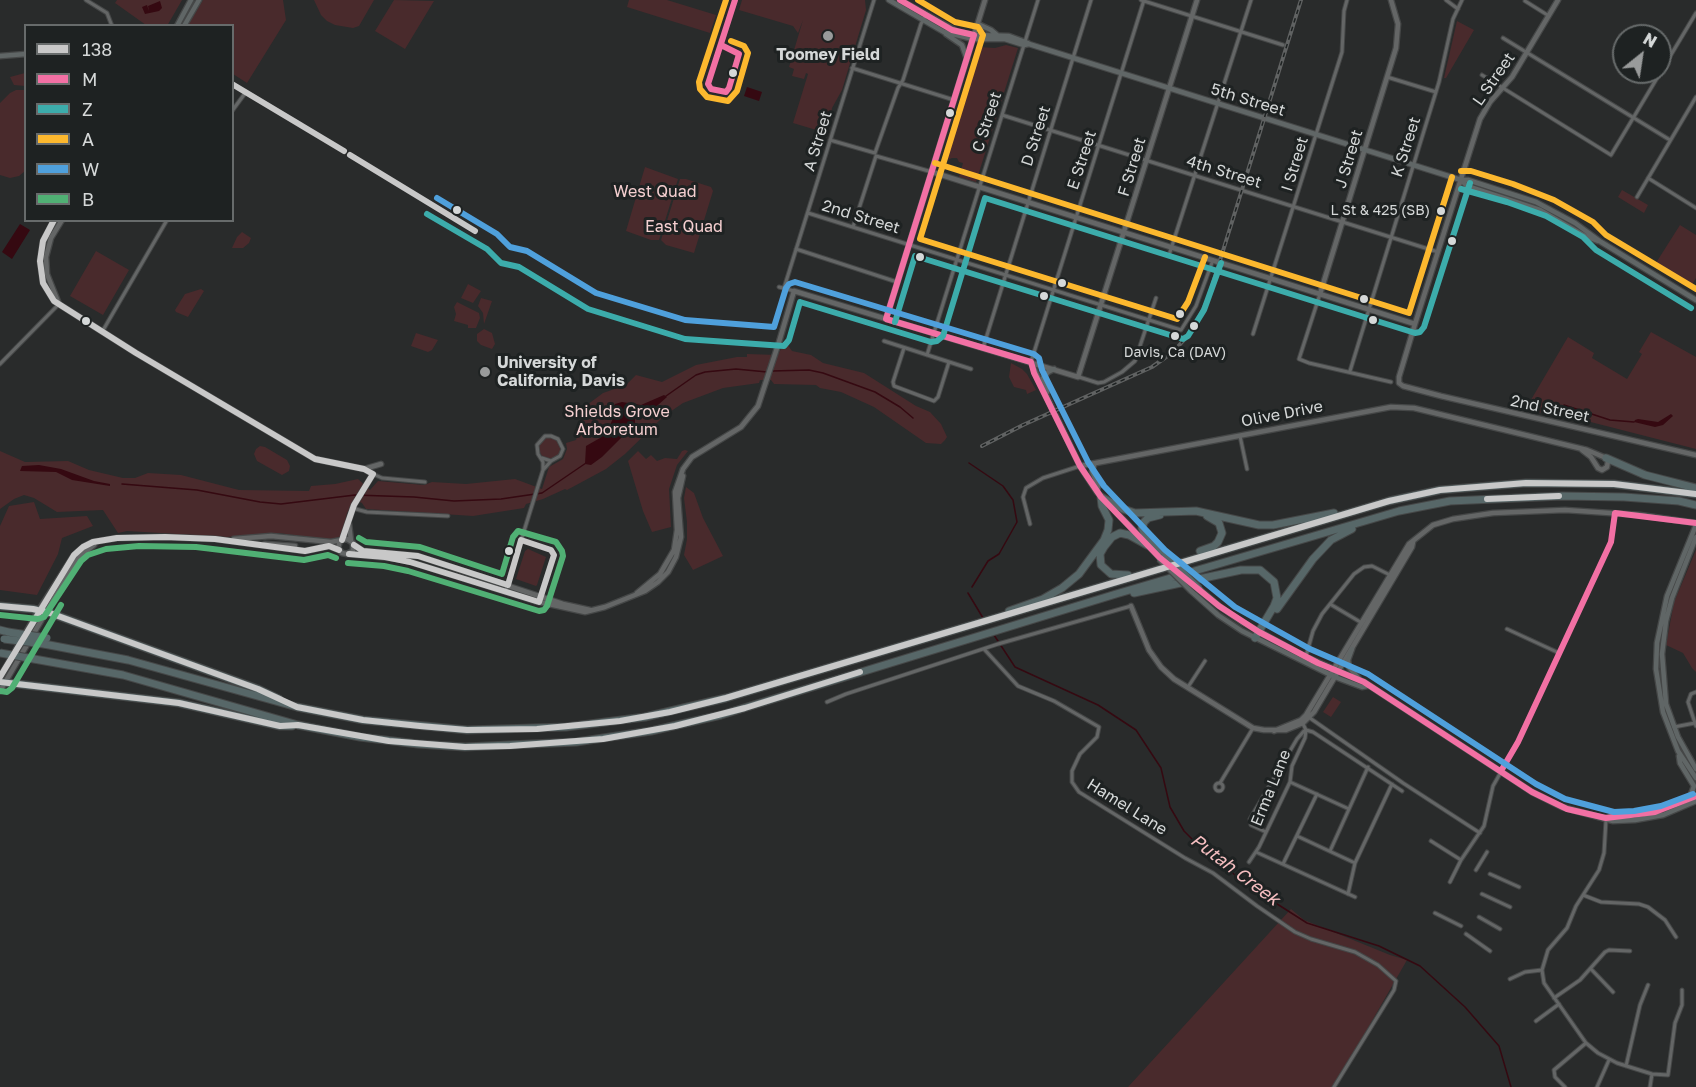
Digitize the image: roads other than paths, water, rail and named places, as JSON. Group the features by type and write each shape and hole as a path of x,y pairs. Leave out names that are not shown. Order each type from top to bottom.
{"highway":[{"path":"1606,458 1645,475 1696,488"},
{"path":"4,631 156,667 297,707 363,720 467,730 528,730 645,717 726,698 1348,512 1440,490 1526,483 1614,484 1696,494"},
{"path":"1099,494 1123,510 1135,513 1196,511 1259,525 1273,525 1328,513 1348,512"},
{"path":"995,618 1006,611 1043,599 1062,588 1078,574 1104,540 1108,530 1109,520 1099,494"},
{"path":"0,653 139,679 298,725 389,741 465,747 534,745 603,739 651,731 745,708 1001,628 1399,511 1450,501 1562,496 1624,497 1679,501 1696,505"},
{"path":"1258,636 1294,583 1323,547 1347,530 1399,511"},
{"path":"1184,561 1218,542 1222,530 1216,519 1207,516 1178,514 1148,519 1143,525 1144,534 1195,590"},
{"path":"1133,575 1111,574 1106,571 1101,566 1100,554 1112,537 1120,533 1129,535 1147,545"},
{"path":"1116,594 1134,593 1241,570 1256,569 1270,577 1277,594 1274,606 1258,636"},
{"path":"0,606 47,612 258,689 297,707"},
{"path":"2,639 45,641"},
{"path":"0,659 34,659"},
{"path":"2,680 179,703 280,726 298,725"}],"main road":[{"path":"178,24 191,0"},
{"path":"185,24 199,0"},
{"path":"889,0 952,30 974,37"},
{"path":"900,0 962,45 967,59"},
{"path":"978,24 997,35"},
{"path":"944,32 974,37"},
{"name":"5th Street","path":"974,37 1009,36 1217,104 1461,180 1468,180 1545,206 1696,300"},
{"name":"5th Street","path":"974,37 1026,43"},
{"path":"0,56 24,54"},
{"path":"1031,362 1052,408"},
{"path":"1048,401 1043,378 1054,369"},
{"path":"1056,416 1080,466 1099,494 1147,545 1162,556"},
{"path":"1094,465 1092,471 1099,494"},
{"path":"1696,524 1694,537 1672,598 1663,637 1666,704 1678,737 1696,769"},
{"path":"1686,801 1693,794 1694,786 1680,763 1678,751 1663,712 1657,682 1656,647 1667,596 1694,537"},
{"path":"1195,590 1258,636 1362,687 1365,684"},
{"path":"1258,636 1306,657 1334,673"},
{"path":"1352,649 1348,660 1349,667 1352,673 1365,684 1415,714 1532,792 1556,804 1576,812 1613,821 1663,815 1695,802"},
{"path":"1678,751 1696,778"},
{"path":"1606,818 1655,812 1696,796"}],"street":[{"path":"87,0 107,13 111,24"},
{"path":"721,45 735,0"},
{"name":"A Street","path":"784,288 874,0"},
{"path":"886,319 985,0"},
{"name":"C Street","path":"927,355 1038,0"},
{"name":"D Street","path":"983,348 1091,0"},
{"path":"1143,0 1283,45"},
{"name":"E Street","path":"1031,362 1100,146 1143,0"},
{"name":"F Street","path":"1078,377 1197,0"},
{"path":"1171,250 1251,0"},
{"name":"I Street","path":"1253,334 1342,52 1344,10 1347,0"},
{"name":"J Street","path":"1350,371 1320,366 1299,359 1398,36 1398,24 1391,0"},
{"path":"1446,0 1458,9"},
{"name":"K Street","path":"1350,371 1462,0"},
{"name":"L Street","path":"1400,384 1399,377 1415,324 1480,119 1490,102 1512,77 1557,0"},
{"path":"1525,1 1548,16"},
{"path":"1482,75 1611,155 1696,13"},
{"path":"853,227 875,155 924,17"},
{"path":"1503,38 1670,140"},
{"path":"852,68 954,100"},
{"path":"1387,76 1436,92"},
{"path":"234,85 301,125"},
{"path":"234,108 246,92"},
{"path":"1637,197 1696,97"},
{"name":"4th Street","path":"1002,115 1438,252"},
{"path":"830,141 1124,232 1171,250 1213,260 1415,324"},
{"path":"1648,178 1696,208"},
{"name":"2nd Street","path":"808,213 1182,330 1196,306 1213,260"},
{"path":"53,222 43,241 40,269 47,291 54,301 69,312 315,459 364,469 382,478 425,482"},
{"path":"59,304 47,274 46,257 51,238 61,222"},
{"path":"102,332 166,222"},
{"path":"796,249 897,282"},
{"path":"779,287 1098,383 1122,372 1137,357 1156,298"},
{"path":"262,545 273,543 309,550 329,546 342,553 401,559 560,608 578,611 605,607 637,593 660,574 672,556 677,536 674,498 683,469 695,456 735,433 747,422 758,406 794,291"},
{"path":"0,364 59,304"},
{"path":"884,341 971,369"},
{"path":"904,348 893,382 894,386 924,397 934,400 938,397 950,362"},
{"path":"1350,371 1391,382"},
{"name":"2nd Street","path":"1400,384 1470,403 1696,455"},
{"name":"Olive Drive","path":"1030,524 1023,497 1026,488 1043,478 1080,466 1382,407 1414,408 1582,450 1606,458 1607,465 1604,469 1600,469 1582,450"},
{"path":"1239,435 1247,469"},
{"path":"506,592 543,470 542,458 537,450 539,441 545,436 555,437 562,444 562,452 543,470"},
{"path":"542,458 551,461"},
{"path":"364,469 381,464"},
{"path":"339,550 353,506 374,474"},
{"path":"353,506 367,512 448,516"},
{"path":"827,702 998,644 1131,606 1149,650 1161,667 1187,688 1253,728 1286,730 1308,717 1392,576 1408,544 1433,525 1470,516 1535,511 1615,513 1696,524"},
{"path":"1450,882 1461,860 1484,826 1493,786 1518,742 1611,542 1615,513"},
{"path":"349,524 353,543 349,554"},
{"path":"0,691 2,680 39,610 74,555 83,547 104,540 147,537 242,539 274,536 329,542 347,539 363,551 418,556 563,604 590,610"},
{"path":"273,543 274,536"},
{"path":"296,538 297,548"},
{"path":"214,539 297,548"},
{"path":"2,680 47,612 79,557 88,548 104,540"},
{"path":"1306,657 1313,631 1330,604 1354,574 1364,567 1376,567 1392,576"},
{"path":"1330,604 1363,624"},
{"path":"1334,673 1352,649 1363,624"},
{"path":"1507,629 1559,653"},
{"name":"Hamel Lane","path":"984,649 1018,686 1054,701 1099,727 1098,734 1080,754 1072,771 1072,782 1079,792 1213,873 1295,932 1355,952 1377,965 1396,981 1394,990 1334,1087"},
{"path":"1187,688 1205,661"},
{"path":"1674,727 1695,724 1688,702 1691,694 1696,692"},
{"path":"1308,717 1480,833"},
{"path":"1302,722 1306,730 1313,732 1402,791"},
{"path":"1678,737 1680,731 1688,726"},
{"path":"1220,783 1253,728"},
{"path":"1266,832 1249,823 1298,739 1306,730"},
{"name":"Erma Lane","path":"1249,862 1290,782 1292,766 1305,738 1306,730"},
{"path":"1330,851 1368,767"},
{"path":"1290,782 1350,809"},
{"path":"1348,894 1355,863 1392,784"},
{"path":"1283,864 1317,794"},
{"path":"1606,818 1602,862 1567,928 1548,950 1542,970 1544,982 1587,1043 1598,1053 1626,1066 1652,1074 1668,1075 1675,1023 1682,1005 1682,990"},
{"path":"1297,836 1355,863"},
{"path":"1431,841 1461,860"},
{"path":"1256,852 1355,897"},
{"path":"1476,870 1487,852"},
{"path":"1490,874 1519,887"},
{"path":"1482,894 1510,907"},
{"path":"1583,895 1601,902 1639,904 1648,907 1665,920 1676,937"},
{"path":"1434,913 1461,926"},
{"path":"1479,917 1500,929"},
{"path":"1466,934 1490,951"},
{"path":"1554,998 1580,980 1605,952 1609,950 1630,951"},
{"path":"1591,969 1613,992"},
{"path":"1510,979 1525,972 1542,970"},
{"path":"1626,1066 1640,1005 1648,985"},
{"path":"1536,1021 1559,1004"},
{"path":"1565,1087 1555,1077 1554,1070 1557,1065 1587,1043"},
{"path":"1597,1087 1609,1060"},
{"path":"1650,1087 1652,1074"}],"waterway":[{"path":"666,396 696,375 705,372 736,369 767,372"},
{"path":"772,371 809,370 823,373 875,392 913,418"},
{"path":"1564,405 1610,420 1634,422"},
{"path":"122,484 197,490 281,504 355,495 454,501 501,499 542,493 586,463"},
{"name":"Putah Creek","path":"969,463 1003,486 1013,500 1017,522 999,554 988,561 972,587"},
{"name":"Putah Creek","path":"968,593 983,618"},
{"name":"Putah Creek","path":"994,635 1015,667 1098,705 1136,730 1161,768 1170,807 1184,831 1205,852 1252,888 1307,923 1379,946 1420,966 1465,1007 1499,1046 1511,1087"}],"railway":[{"path":"982,446 1152,367 1173,352 1193,330 1208,299 1301,0"}],"place":[{"name":"Toomey Field","path":"828,36"},
{"name":"L St & 425 (SB)","path":"1441,211"},
{"name":"Davis, Ca (DAV)","path":"1175,336"},
{"name":"University of California, Davis","path":"485,372"}],"park label":[{"name":"West Quad","path":"655,192"},
{"name":"East Quad","path":"684,227"},
{"name":"Shields Grove Arboretum","path":"617,421"}]}
